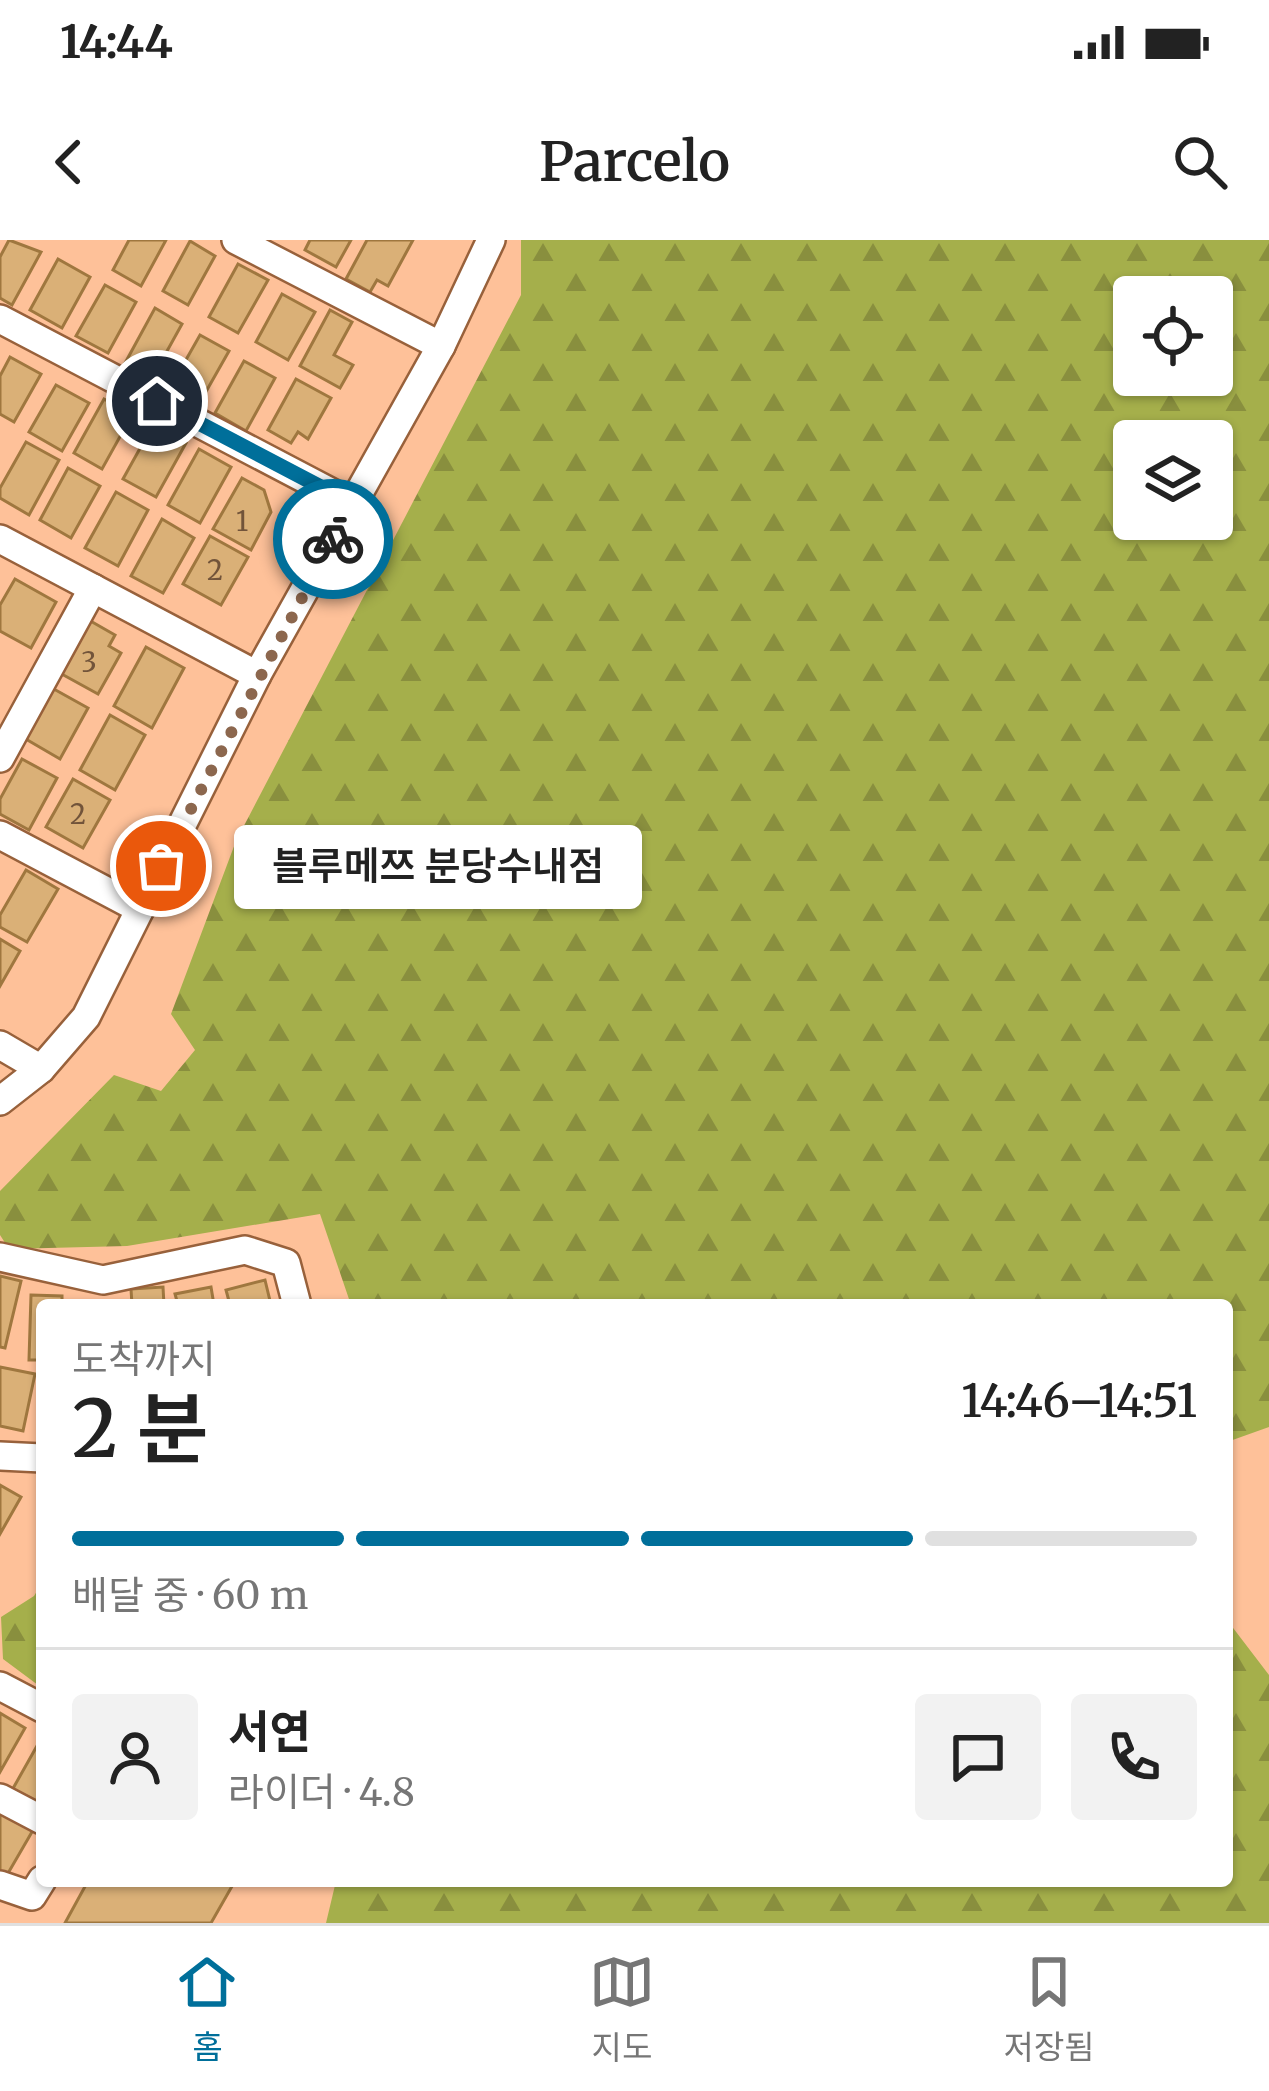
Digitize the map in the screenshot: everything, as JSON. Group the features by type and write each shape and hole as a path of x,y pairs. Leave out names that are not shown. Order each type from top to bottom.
{"street":[{"path":"236,240 441,346"},
{"path":"0,1101 41,1069 86,1017 257,675 441,346 491,240"},
{"path":"0,319 353,504"},
{"path":"0,539 257,675"},
{"path":"0,758 93,588"},
{"path":"0,835 140,909"},
{"path":"0,1045 41,1069"},
{"path":"0,1257 103,1280 245,1250 286,1264 295,1299"},
{"path":"0,1456 36,1458"},
{"path":"0,1686 36,1705"},
{"path":"0,1798 36,1817"},
{"path":"0,1885 32,1896 38,1887"}],"green space":[{"path":"521,240 1269,240 1269,1427 1233,1440 1233,1299 349,1299 320,1214 127,1246 9,1249 0,1235 0,1191 114,1075 161,1091 195,1050 171,1014 236,841 521,295"},
{"path":"36,1593 36,1684 3,1659 1,1617"},
{"path":"1233,1628 1269,1675 1269,1923 326,1923 335,1887 1233,1887"}],"building":[{"path":"9,240 41,252 12,305 0,298 0,257"},
{"path":"129,240 166,240 141,286 113,270"},
{"path":"310,240 351,240 336,267 305,250"},
{"path":"367,240 413,240 388,286 377,280 370,292 346,279"},
{"path":"190,241 215,256 188,305 163,291"},
{"path":"58,259 90,277 62,328 30,310"},
{"path":"238,264 268,280 238,333 209,317"},
{"path":"105,285 136,302 108,353 76,336"},
{"path":"282,294 315,312 288,360 256,342"},
{"path":"155,308 182,324 151,380 124,365"},
{"path":"330,310 352,322 334,355 353,365 340,388 300,366"},
{"path":"200,335 229,351 199,404 170,388"},
{"path":"10,357 41,374 14,422 0,414 0,376"},
{"path":"244,361 275,378 246,431 215,413"},
{"path":"296,379 331,398 308,439 298,432 291,443 268,430"},
{"path":"56,385 89,403 62,451 29,432"},
{"path":"104,399 132,415 102,469 74,453"},
{"path":"153,425 186,443 156,497 123,479"},
{"path":"26,442 59,460 29,515 0,498 0,488"},
{"path":"199,449 231,467 200,523 168,505"},
{"path":"68,468 100,486 71,538 40,520"},
{"path":"242,478 264,490 271,512 251,550 213,529"},
{"path":"116,492 148,510 118,566 85,548"},
{"path":"162,519 194,538 163,593 131,576"},
{"path":"210,536 248,557 221,605 183,584"},
{"path":"15,579 56,602 31,648 0,631 0,605"},
{"path":"87,619 115,635 109,646 121,653 98,694 58,672"},
{"path":"146,647 184,668 152,728 114,706"},
{"path":"52,688 88,708 60,759 24,738"},
{"path":"110,715 145,735 115,790 80,770"},
{"path":"22,759 57,778 29,830 0,814 0,799"},
{"path":"73,779 110,800 83,848 46,827"},
{"path":"26,870 58,889 27,942 0,927 0,915"},
{"path":"0,939 20,951 0,986"},
{"path":"0,1276 21,1281 5,1348 0,1347"},
{"path":"265,1280 270,1299 228,1299 226,1290"},
{"path":"163,1287 164,1299 132,1299 131,1289"},
{"path":"211,1287 213,1299 176,1299 175,1294"},
{"path":"31,1295 62,1296 36,1299 36,1360 29,1360"},
{"path":"0,1367 35,1374 23,1431 0,1426"},
{"path":"0,1485 21,1497 0,1534"},
{"path":"0,1713 25,1728 0,1772"},
{"path":"36,1748 36,1807 11,1792"},
{"path":"5,1807 36,1825 7,1875 0,1871 0,1816"},
{"path":"85,1887 232,1887 211,1923 65,1923"}],"way so far":[{"path":"161,866 257,675 333,539"}],"place":[{"name":"블루메쯔 분당수내점","path":"161,866"}],"route":[{"path":"157,401 353,504 333,539"}]}
